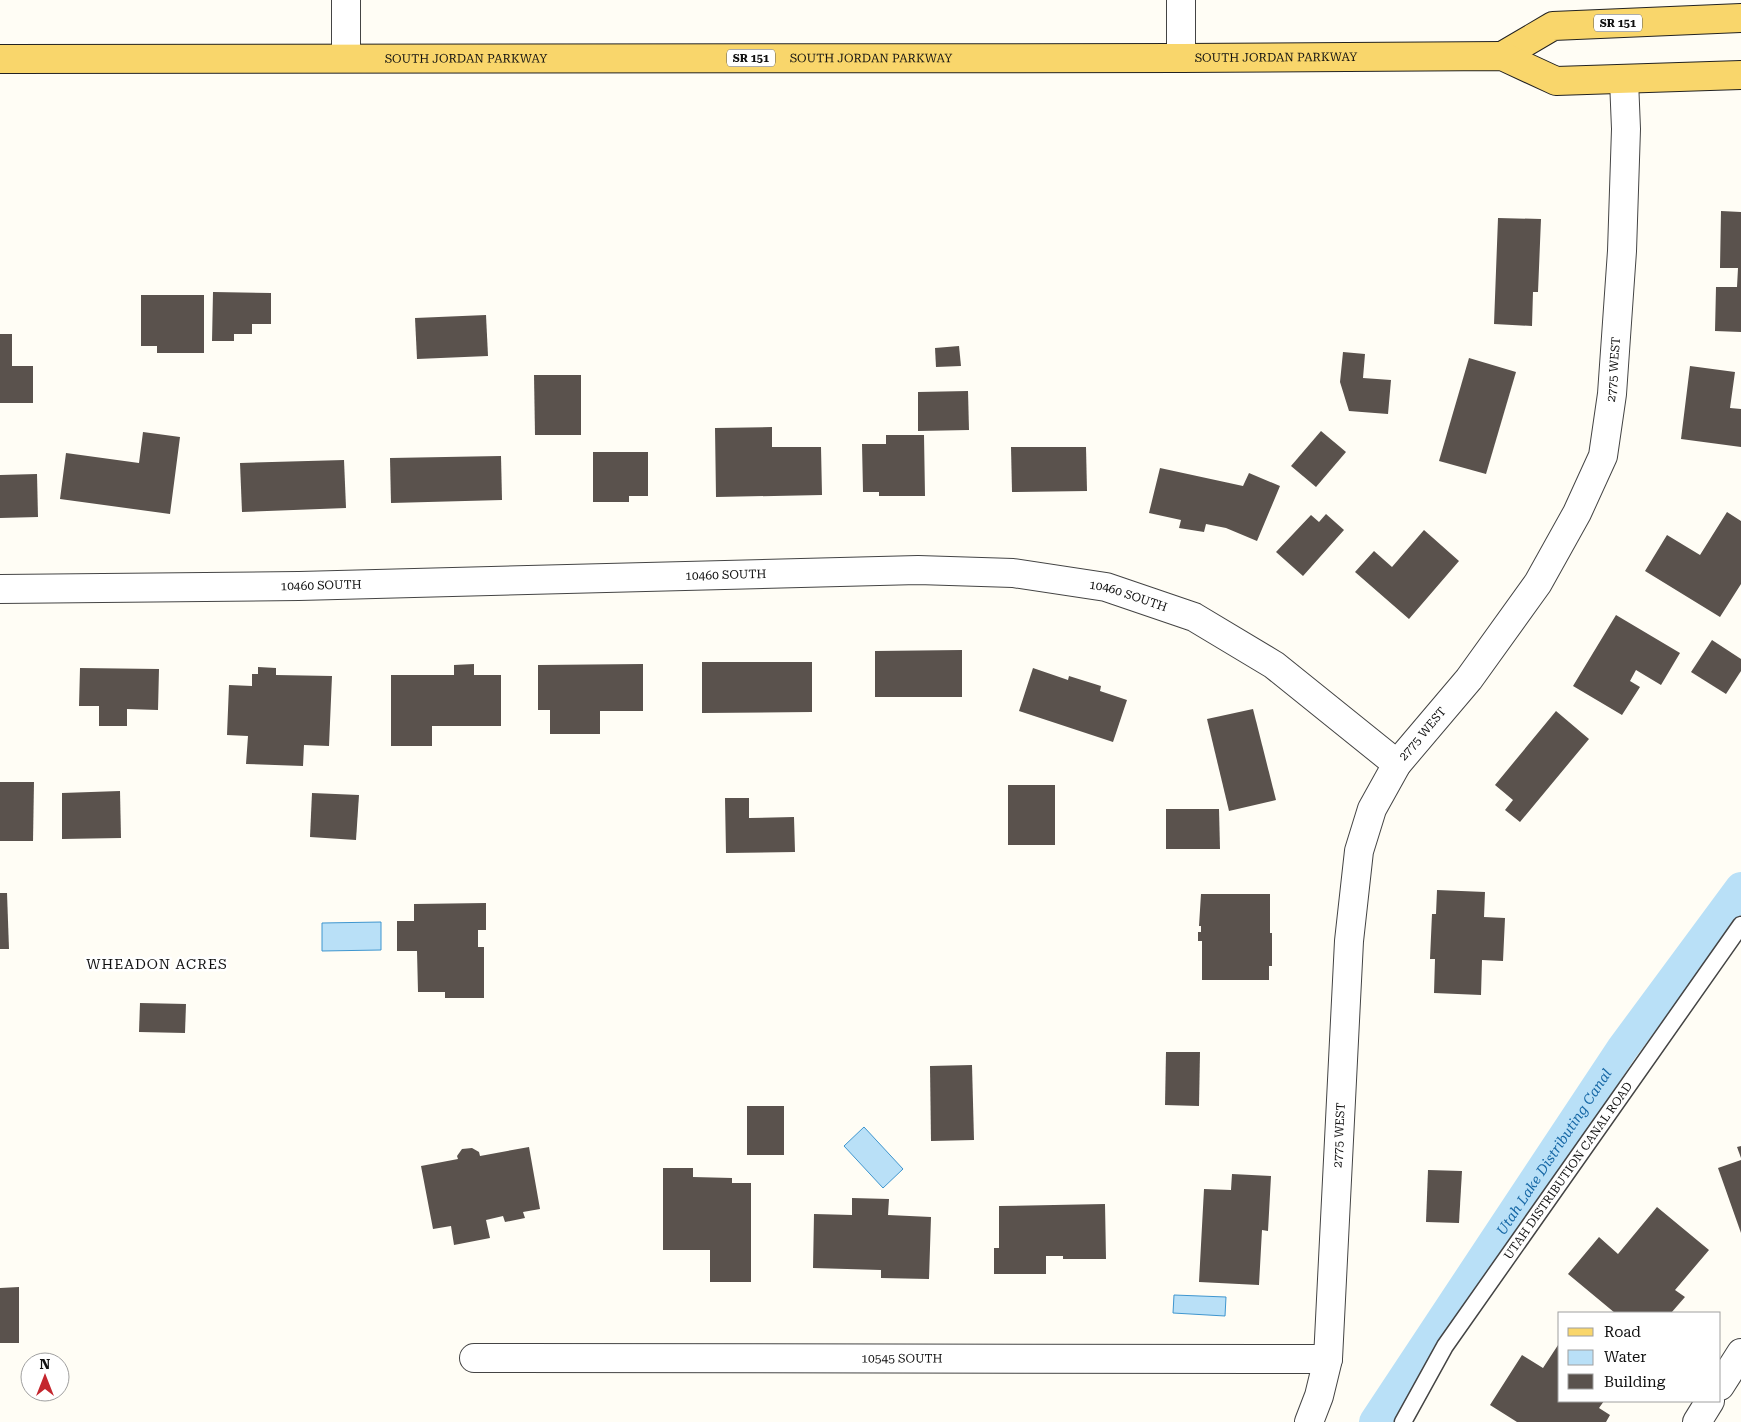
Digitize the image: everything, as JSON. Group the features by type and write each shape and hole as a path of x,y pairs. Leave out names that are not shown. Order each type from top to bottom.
{"main road":[{"name":"SR 151","path":"1502,56 1553,26 1741,18"},
{"name":"SOUTH JORDAN PARKWAY","path":"0,59 1502,56 1556,81 1741,75"}],"street":[{"path":"346,0 346,58"},
{"path":"1181,0 1181,58"},
{"name":"2775 WEST","path":"1309,1422 1319,1396 1328,1359 1349,941 1359,851 1372,809 1397,764 1469,679 1538,583 1577,514 1602,456 1612,394 1622,251 1626,128 1624,80"},
{"name":"10460 SOUTH","path":"0,589 299,586 918,570 1013,573 1106,587 1194,617 1274,665 1397,764"},
{"path":"1721,1384 1741,1353"},
{"name":"10545 SOUTH","path":"474,1358 1328,1359"},
{"path":"1697,1422 1709,1402"}],"lane":[{"name":"UTAH DISTRIBUTION CANAL ROAD","path":"1403,1422 1445,1346 1741,925"}],"water":[{"path":"381,922 381,950 322,951 322,923"},
{"path":"864,1127 903,1169 883,1188 844,1146"},
{"path":"1174,1295 1226,1297 1225,1316 1173,1313"}],"building":[{"path":"1721,211 1741,212 1741,332 1715,331 1716,287 1737,287 1738,268 1720,268"},
{"path":"1498,218 1541,219 1538,292 1533,292 1532,326 1494,324"},
{"path":"213,292 271,293 271,324 252,324 252,334 234,334 234,341 212,341"},
{"path":"141,295 204,295 204,353 157,353 157,346 141,346"},
{"path":"486,315 488,356 417,359 415,318"},
{"path":"0,334 12,334 12,366 33,366 33,403 0,403"},
{"path":"959,346 961,366 936,367 935,348"},
{"path":"1343,352 1365,354 1363,378 1391,380 1388,414 1349,411 1340,382"},
{"path":"1469,358 1516,372 1486,474 1439,461"},
{"path":"1690,366 1735,372 1730,408 1741,409 1741,447 1681,439"},
{"path":"534,375 581,375 581,435 535,435"},
{"path":"968,391 969,430 918,431 918,392"},
{"path":"772,427 772,447 821,447 822,495 716,497 715,428"},
{"path":"1321,431 1346,452 1316,487 1291,466"},
{"path":"143,432 180,437 170,514 60,499 66,453 139,463"},
{"path":"886,435 924,435 925,496 879,496 879,492 863,492 862,444 886,444"},
{"path":"1011,447 1086,447 1087,491 1012,492"},
{"path":"593,452 648,452 648,496 629,496 629,502 593,502"},
{"path":"501,456 502,500 391,503 390,458"},
{"path":"344,460 346,508 242,512 240,463"},
{"path":"1160,468 1243,486 1249,473 1280,486 1257,541 1226,528 1206,524 1204,532 1179,528 1181,520 1149,513"},
{"path":"37,474 38,517 0,518 0,475"},
{"path":"1727,512 1741,521 1741,584 1720,617 1645,571 1667,535 1700,555"},
{"path":"1326,514 1344,530 1303,576 1276,552 1311,515 1319,522"},
{"path":"1424,530 1459,561 1409,619 1355,572 1374,551 1392,567"},
{"path":"1616,615 1680,653 1661,685 1636,670 1630,681 1640,687 1622,715 1573,686"},
{"path":"1712,640 1741,659 1741,671 1726,694 1691,672"},
{"path":"962,650 962,697 875,697 875,651"},
{"path":"702,662 812,662 812,712 702,713"},
{"path":"474,664 474,675 501,675 501,726 432,726 432,746 391,746 391,675 454,675 454,665"},
{"path":"643,664 643,711 600,711 600,734 550,734 550,710 538,710 538,665"},
{"path":"258,667 276,668 276,675 332,676 329,746 304,745 303,766 246,764 248,736 227,735 229,685 252,686 252,674 258,674"},
{"path":"80,668 159,669 158,710 127,709 127,726 99,726 99,706 79,706"},
{"path":"1033,668 1068,680 1069,676 1101,686 1100,691 1127,700 1113,742 1019,711"},
{"path":"1253,709 1276,800 1229,811 1207,719"},
{"path":"1556,711 1589,739 1520,822 1505,810 1513,800 1495,785"},
{"path":"0,782 34,782 33,841 0,841"},
{"path":"1008,785 1055,785 1055,845 1008,845"},
{"path":"120,791 121,838 62,839 62,793"},
{"path":"312,793 359,795 356,840 310,837"},
{"path":"725,798 749,798 749,818 794,817 795,852 726,853"},
{"path":"1166,809 1219,809 1220,849 1166,849"},
{"path":"1437,890 1485,892 1484,917 1505,918 1503,961 1482,960 1481,995 1434,993 1435,959 1430,959 1432,914 1436,914"},
{"path":"0,893 7,893 9,949 0,949"},
{"path":"1201,894 1270,894 1272,966 1269,966 1269,980 1202,980 1202,941 1198,941 1198,932 1201,932 1201,926 1199,926"},
{"path":"486,903 486,930 478,930 478,947 484,947 484,998 445,998 445,992 418,992 417,951 397,951 397,921 414,921 414,904"},
{"path":"140,1003 186,1004 185,1033 139,1032"},
{"path":"1166,1052 1200,1052 1199,1106 1165,1105"},
{"path":"972,1065 974,1140 931,1141 930,1066"},
{"path":"747,1106 784,1106 784,1155 747,1155"},
{"path":"1741,1146 1741,1158 1737,1147"},
{"path":"529,1147 540,1209 523,1212 525,1218 505,1222 503,1216 486,1220 490,1238 454,1245 451,1226 433,1229 421,1166 458,1159 457,1156 462,1149 472,1148 479,1152 480,1156"},
{"path":"1741,1160 1741,1233 1718,1168"},
{"path":"663,1168 693,1168 693,1177 732,1178 732,1183 751,1183 751,1282 710,1282 710,1250 663,1250"},
{"path":"1428,1170 1462,1171 1459,1223 1426,1222"},
{"path":"1232,1174 1271,1176 1268,1231 1262,1230 1259,1285 1199,1282 1204,1189 1231,1190"},
{"path":"852,1198 889,1199 888,1215 931,1217 929,1279 881,1278 881,1270 813,1268 814,1214 852,1215"},
{"path":"1105,1204 1106,1259 1063,1259 1063,1256 1046,1256 1046,1274 994,1274 994,1248 999,1248 999,1206"},
{"path":"1657,1207 1709,1250 1675,1290 1685,1297 1672,1312 1614,1312 1568,1274 1599,1237 1618,1254"},
{"path":"19,1287 19,1343 0,1343 0,1288"},
{"path":"1558,1345 1558,1402 1603,1402 1599,1408 1610,1415 1606,1422 1517,1422 1490,1405 1522,1355 1543,1368"}],"waterway":[{"name":"Utah Lake Distributing Canal","path":"1375,1422 1622,1049 1741,888"}],"district":[{"name":"WHEADON ACRES","path":"157,964"}]}
